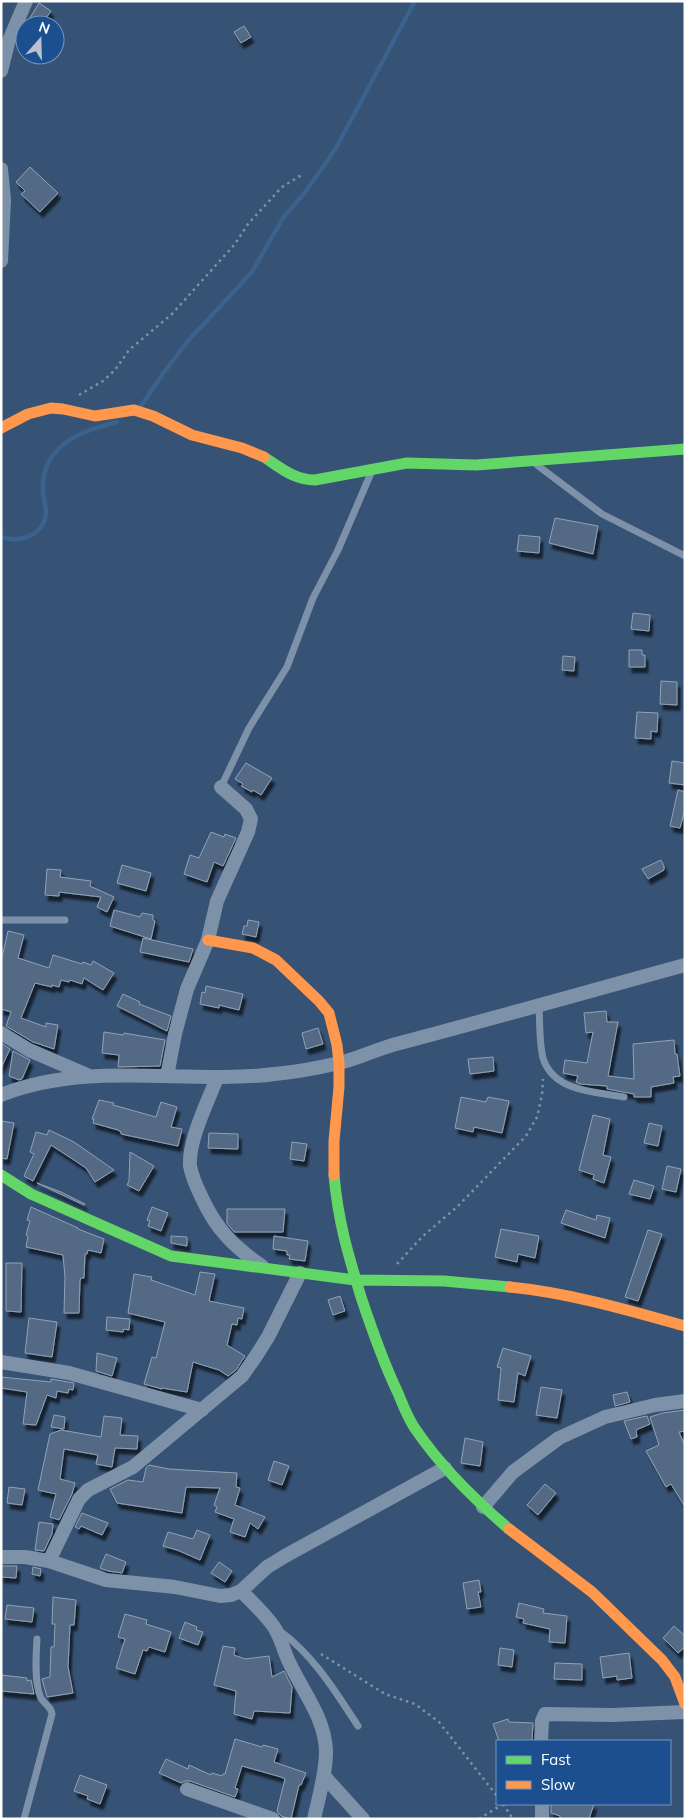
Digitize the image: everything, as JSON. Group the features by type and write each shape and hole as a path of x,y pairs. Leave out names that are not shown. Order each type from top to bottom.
{"street":[{"path":"1,71 8,43 26,1"},
{"path":"1,169 4,226 1,261"},
{"path":"1,428 26,415 48,409 59,408 90,416 102,415 117,410 138,410 182,432 242,448 258,454 301,479 315,480 408,464 476,465 685,449"},
{"path":"168,1076 180,1010 208,940 217,901 248,832 250,819 246,809 221,788"},
{"path":"208,940 253,948 276,960 329,1013 337,1045 339,1063 339,1088 334,1141 334,1176 338,1215 355,1280 376,1343 402,1405 415,1429 446,1468 483,1507 511,1531 592,1592 662,1660 675,1677 685,1704"},
{"path":"1,1095 60,1080 90,1076 217,1078 276,1074 339,1063 395,1044 539,1007 685,966"},
{"path":"1,1033 29,1050 90,1076"},
{"path":"217,1078 200,1120 192,1146 190,1165 207,1210 221,1232 241,1252 266,1269"},
{"path":"1,1175 31,1194 171,1256 355,1280 444,1282 531,1289 612,1306 685,1326"},
{"path":"49,1561 79,1499 88,1490 133,1467 242,1376 256,1356 300,1273"},
{"path":"1,1362 69,1373 202,1410"},
{"path":"483,1507 513,1472 559,1438 605,1417 655,1405 685,1401"},
{"path":"1,1557 25,1557 49,1561 106,1580 174,1587 220,1596 231,1595 241,1590 267,1568 285,1556 446,1468"},
{"path":"241,1590 274,1626 290,1664 322,1727 326,1750 324,1776 314,1819"},
{"path":"675,1677 685,1666"},
{"path":"541,1740 542,1721 545,1714 612,1715 685,1712"},
{"path":"324,1776 363,1819"},
{"path":"187,1789 273,1819"},
{"path":"542,1805 542,1819"}],"lane":[{"path":"530,461 602,514 685,556"},
{"path":"221,788 249,728 286,667 313,598 338,550 372,470"},
{"path":"1,920 65,920"},
{"path":"539,1007 543,1059 551,1074 563,1083 579,1090 624,1097"},
{"path":"274,1626 300,1647 323,1674 358,1726"},
{"path":"24,1819 52,1714 50,1707 40,1696 36,1667 37,1639"}],"path":[{"path":"73,398 96,386 114,370 129,350 172,314 235,244 248,224 282,187 303,174"},
{"path":"383,1280 422,1236 458,1206 526,1136 537,1117 541,1102 543,1059"},
{"path":"300,1647 323,1655 385,1694 415,1704 439,1722 496,1795"},
{"path":"479,1819 501,1805"},
{"path":"504,1805 513,1819"}],"building":[{"path":"39,3 51,11 48,15 32,15"},
{"path":"244,26 251,37 241,43 234,32"},
{"path":"30,167 58,193 40,212 21,194 25,191 16,182"},
{"path":"555,518 598,526 593,554 549,543"},
{"path":"519,535 540,537 539,553 517,551"},
{"path":"633,613 650,615 649,631 631,629"},
{"path":"629,650 642,650 642,655 645,655 645,667 629,667"},
{"path":"563,656 575,657 574,671 562,670"},
{"path":"661,681 677,682 677,705 660,704"},
{"path":"637,712 658,713 657,732 651,731 651,739 635,738"},
{"path":"672,761 685,763 685,785 669,783"},
{"path":"246,763 272,778 261,795 241,786 243,784 235,779"},
{"path":"678,790 685,792 685,809 680,828 670,826"},
{"path":"211,832 224,837 225,834 236,838 223,866 214,862 207,882 184,874 190,855 199,858"},
{"path":"661,860 664,870 648,879 642,869"},
{"path":"122,865 151,873 146,891 117,883"},
{"path":"47,869 61,870 60,877 91,881 90,886 114,897 107,912 97,907 101,897 59,892 59,896 45,895"},
{"path":"114,910 140,917 142,913 153,915 153,920 155,921 151,939 110,926"},
{"path":"248,920 259,922 256,937 242,934"},
{"path":"8,931 24,935 18,958 49,968 53,955 82,964 83,962 91,965 93,961 114,973 103,990 84,978 82,984 70,980 69,982 61,980 59,987 35,983 21,1018 46,1027 46,1023 58,1025 54,1049 33,1042 6,1026 11,1012 1,1009 1,962"},
{"path":"143,938 193,949 189,962 140,952"},
{"path":"206,986 243,994 239,1010 219,1005 219,1008 200,1004 202,992 205,993"},
{"path":"123,994 140,1002 139,1004 171,1016 167,1031 117,1006"},
{"path":"606,1011 607,1022 618,1022 608,1076 634,1079 633,1044 674,1040 680,1076 673,1077 674,1083 651,1087 651,1097 634,1097 634,1094 607,1089 607,1086 580,1084 576,1082 578,1076 563,1073 565,1060 587,1063 593,1032 586,1033 584,1013"},
{"path":"318,1028 323,1044 306,1049 302,1033"},
{"path":"104,1032 123,1035 124,1033 165,1040 160,1066 118,1067 119,1055 102,1053"},
{"path":"1,1043 10,1049 1,1068"},
{"path":"13,1051 30,1060 22,1079 19,1080 9,1076"},
{"path":"493,1057 494,1071 470,1074 468,1059"},
{"path":"461,1097 486,1102 488,1097 509,1101 502,1133 474,1127 473,1132 455,1128"},
{"path":"99,1100 156,1117 161,1102 177,1107 171,1127 182,1129 178,1146 121,1134 118,1130 93,1123 94,1119 92,1119"},
{"path":"593,1115 610,1119 603,1155 611,1157 604,1183 593,1179 594,1175 579,1170"},
{"path":"1,1121 14,1123 7,1159 1,1158"},
{"path":"649,1123 662,1126 658,1146 644,1143"},
{"path":"49,1130 74,1142 114,1170 95,1182 86,1168 51,1145 33,1181 24,1176 34,1154 30,1152 36,1132 47,1135"},
{"path":"209,1133 238,1134 238,1149 208,1148"},
{"path":"292,1142 307,1144 304,1161 290,1159"},
{"path":"130,1152 154,1166 139,1191 127,1185 129,1181"},
{"path":"667,1166 681,1169 676,1192 662,1189"},
{"path":"634,1180 654,1186 650,1199 629,1194"},
{"path":"37,1183 61,1192 85,1204 84,1205"},
{"path":"31,1207 104,1239 101,1253 88,1250 87,1254 85,1254 84,1278 80,1280 79,1313 64,1313 65,1277 63,1255 26,1247 28,1236 26,1235 30,1221 27,1220"},
{"path":"152,1207 168,1213 161,1231 148,1226 150,1221 147,1220"},
{"path":"227,1209 285,1209 283,1232 234,1232 227,1223"},
{"path":"566,1210 596,1220 597,1215 610,1218 605,1238 561,1223"},
{"path":"501,1229 539,1236 535,1258 518,1254 517,1262 495,1257"},
{"path":"648,1230 662,1234 638,1301 625,1297"},
{"path":"171,1236 187,1237 187,1246 171,1243"},
{"path":"274,1236 308,1241 305,1261 289,1259 290,1255 287,1255 287,1251 273,1249"},
{"path":"6,1263 22,1263 21,1312 6,1311"},
{"path":"200,1272 215,1274 209,1301 244,1308 242,1319 238,1318 237,1325 232,1324 227,1345 245,1356 236,1370 228,1376 219,1370 193,1362 187,1392 162,1389 144,1384 152,1357 156,1358 165,1322 128,1313 134,1274 152,1277 151,1280 195,1295"},
{"path":"340,1296 345,1311 333,1315 328,1300"},
{"path":"107,1317 130,1319 129,1330 124,1329 123,1332 106,1330"},
{"path":"29,1318 57,1322 52,1357 25,1353"},
{"path":"503,1348 531,1356 525,1376 518,1373 514,1402 498,1400 501,1368 497,1367"},
{"path":"97,1353 117,1358 112,1376 96,1371"},
{"path":"1,1377 51,1382 51,1379 74,1383 73,1390 69,1389 68,1393 57,1391 56,1398 47,1395 36,1425 23,1424 27,1392 1,1388"},
{"path":"541,1387 562,1390 557,1418 536,1415"},
{"path":"627,1392 630,1402 615,1406 613,1395"},
{"path":"685,1410 685,1431 679,1432 685,1446 685,1507 671,1484 666,1487 646,1451 659,1445 650,1417"},
{"path":"54,1415 65,1417 64,1429 51,1427"},
{"path":"104,1416 122,1418 120,1435 138,1436 137,1449 115,1448 112,1467 96,1464 98,1455 64,1449 60,1479 75,1483 72,1494 59,1520 50,1517 56,1494 38,1490 50,1434 61,1430 101,1437"},
{"path":"647,1416 650,1424 636,1430 637,1437 631,1439 624,1421"},
{"path":"465,1438 483,1442 480,1466 461,1463"},
{"path":"274,1461 289,1466 282,1485 268,1480"},
{"path":"149,1465 169,1469 237,1473 236,1487 240,1488 235,1505 265,1517 258,1529 250,1523 245,1537 230,1532 234,1519 215,1512 217,1507 214,1505 220,1488 186,1487 182,1513 117,1503 110,1489 128,1480 143,1482 146,1468"},
{"path":"545,1484 556,1493 538,1515 527,1505"},
{"path":"9,1487 25,1489 22,1505 7,1503"},
{"path":"82,1513 108,1523 102,1535 81,1526 79,1529 75,1527"},
{"path":"39,1522 53,1524 52,1534 44,1551 35,1550"},
{"path":"197,1530 210,1535 200,1560 163,1546 168,1532 193,1539"},
{"path":"106,1554 126,1562 122,1573 100,1568"},
{"path":"219,1562 232,1571 225,1582 211,1573"},
{"path":"1,1566 17,1566 16,1578 1,1577"},
{"path":"33,1567 41,1569 40,1576 32,1574"},
{"path":"479,1580 481,1592 478,1592 481,1607 467,1609 463,1583"},
{"path":"53,1597 76,1600 74,1625 70,1625 68,1667 73,1693 47,1697 42,1679 50,1677 51,1647 54,1647 55,1624 52,1624"},
{"path":"519,1603 544,1609 543,1613 567,1616 565,1643 549,1642 550,1629 523,1623 524,1619 516,1617"},
{"path":"7,1605 34,1608 32,1622 5,1619"},
{"path":"125,1614 147,1620 146,1624 171,1632 165,1652 149,1647 147,1651 143,1650 135,1674 116,1668 125,1639 118,1637"},
{"path":"185,1622 197,1627 196,1630 203,1632 198,1645 179,1638"},
{"path":"674,1626 685,1636 685,1647 678,1653 663,1638"},
{"path":"223,1646 235,1648 234,1655 245,1659 269,1656 272,1677 284,1671 292,1687 290,1713 254,1711 252,1719 234,1714 236,1691 214,1685"},
{"path":"500,1648 514,1650 512,1667 498,1665"},
{"path":"629,1653 632,1678 617,1680 617,1676 603,1678 600,1657"},
{"path":"555,1663 582,1664 582,1680 554,1679"},
{"path":"1,1675 27,1678 27,1681 31,1680 34,1694 1,1691"},
{"path":"508,1719 509,1722 533,1723 532,1740 499,1740 493,1724"},
{"path":"235,1739 262,1747 263,1745 278,1749 274,1762 306,1773 301,1785 299,1785 291,1819 281,1816 277,1811 285,1779 281,1777 242,1766 235,1788 238,1789 235,1797 190,1781 181,1783 159,1773 166,1759 188,1769 189,1765 211,1775 212,1773 222,1776 225,1774"},
{"path":"80,1775 107,1785 100,1804 87,1799 88,1796 74,1791"},
{"path":"551,1805 594,1805 589,1819 560,1819 560,1816 551,1813"}],"waterway":[{"path":"141,406 187,342 252,272 283,218 306,191 336,148 415,1"},
{"path":"1,537 15,539 29,536 35,533 44,522 46,515 43,495 45,473 50,459 59,448 82,433 117,422"}],"traffic: fast":[{"path":"264,457 294,476 315,480 407,463 476,465 685,449"},
{"path":"1,1175 31,1194 171,1256 355,1280 444,1281 510,1287"},
{"path":"334,1175 341,1222 361,1297 383,1358 408,1417 426,1444 448,1470 471,1495 509,1529"}],"traffic: slow":[{"path":"1,428 28,414 51,408 95,416 134,410 153,416 192,435 242,448 264,457"},
{"path":"208,940 253,948 276,960 329,1013 337,1045 339,1063 339,1087 334,1141 334,1175"},
{"path":"510,1287 555,1293 685,1326"},
{"path":"509,1529 592,1592 662,1660 675,1677 685,1704"}]}
